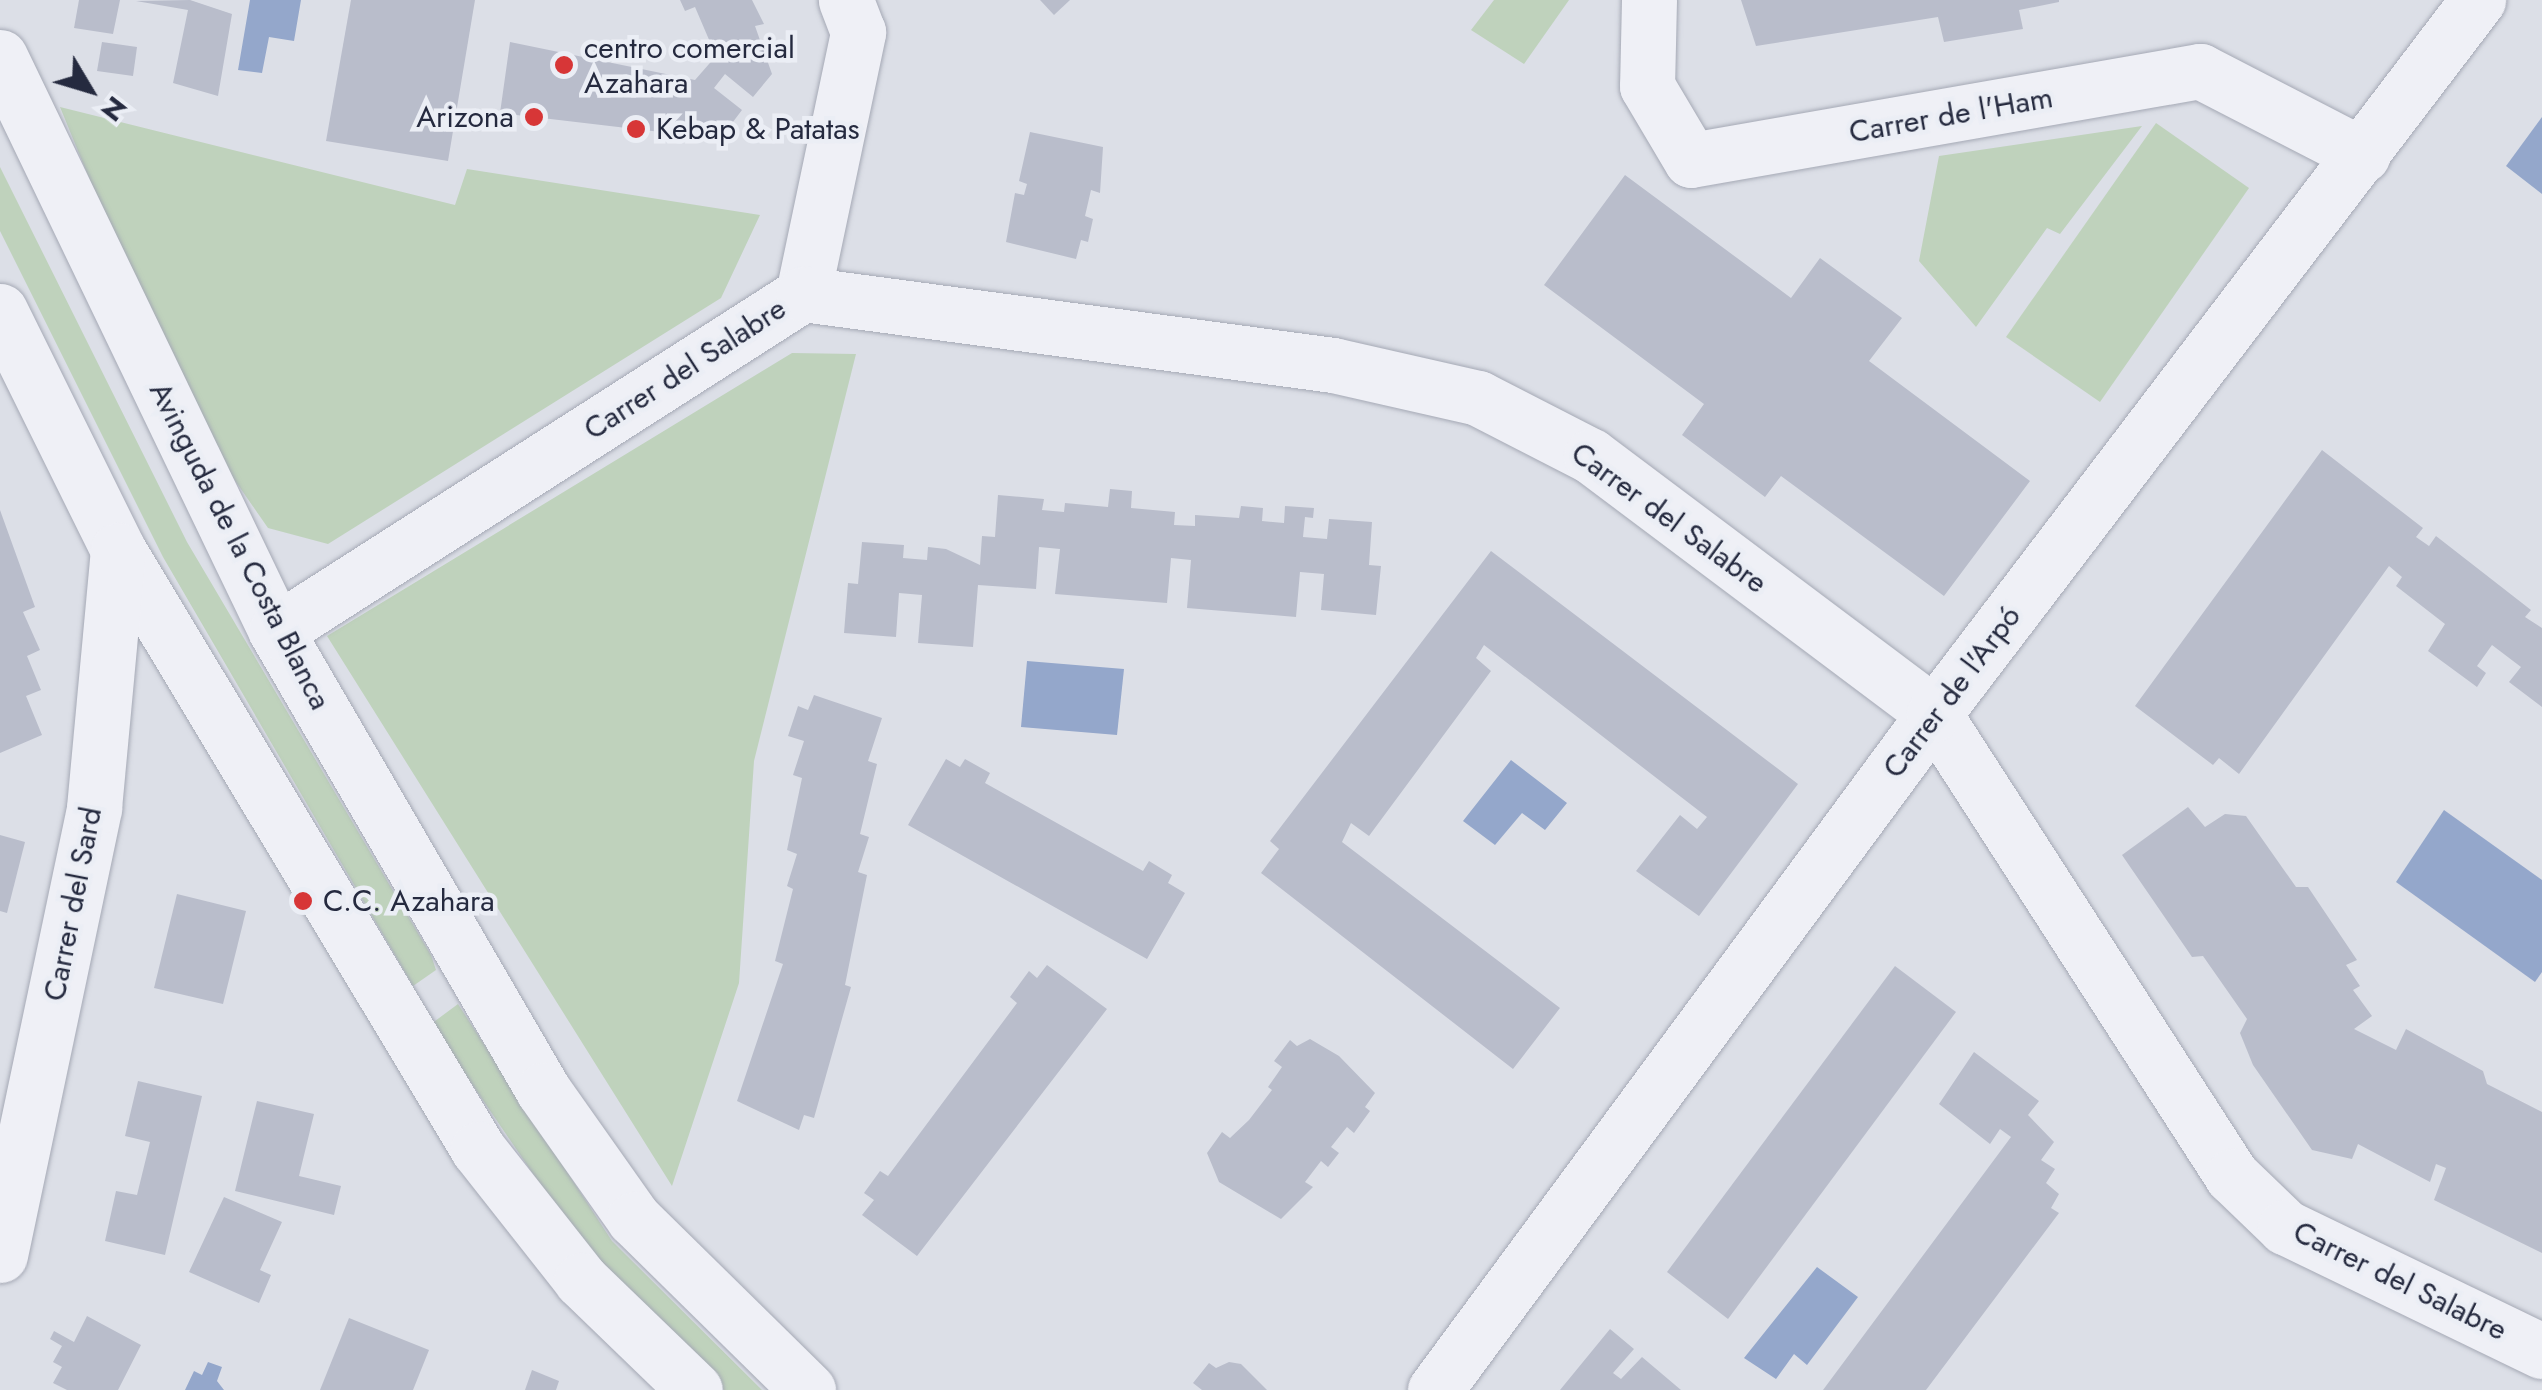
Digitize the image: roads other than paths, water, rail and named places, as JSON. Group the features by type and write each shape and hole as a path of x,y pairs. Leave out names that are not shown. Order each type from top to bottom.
{"street":[{"path":"802,294 858,32 846,0"},
{"name":"Carrer de l'Ham","path":"1649,0 1647,86 1691,160 2200,71 2362,155"},
{"name":"Carrer de l'Arpó","path":"1435,1390 1934,714 2478,0"},
{"name":"Avinguda de la Costa Blanca","path":"0,57 276,631 555,1106 634,1218 808,1390"},
{"name":"Carrer del Salabre","path":"276,631 802,294 1333,365 1478,398 1591,456 1934,714 2232,1176 2285,1227 2542,1350"},
{"path":"0,311 118,550 478,1149 581,1280 694,1390"},
{"name":"Carrer del Sard","path":"0,1255 94,808 118,550"}],"water":[{"path":"250,0 301,0 294,41 269,37 262,73 238,70"},
{"path":"2542,117 2542,194 2506,166"},
{"path":"1027,661 1124,669 1117,735 1021,727"},
{"path":"1511,760 1567,803 1545,830 1522,813 1495,845 1463,821"},
{"path":"2444,810 2542,880 2542,972 2535,982 2396,882"},
{"path":"1817,1267 1858,1297 1807,1365 1794,1354 1776,1379 1744,1358"},
{"path":"208,1362 222,1367 217,1381 224,1390 185,1390 194,1371 202,1375"}],"place":[{"name":"centro comercial Azahara","path":"564,65"},
{"name":"Arizona","path":"534,117"},
{"name":"Kebap & Patatas","path":"636,129"},
{"name":"C.C. Azahara","path":"303,901"}]}
